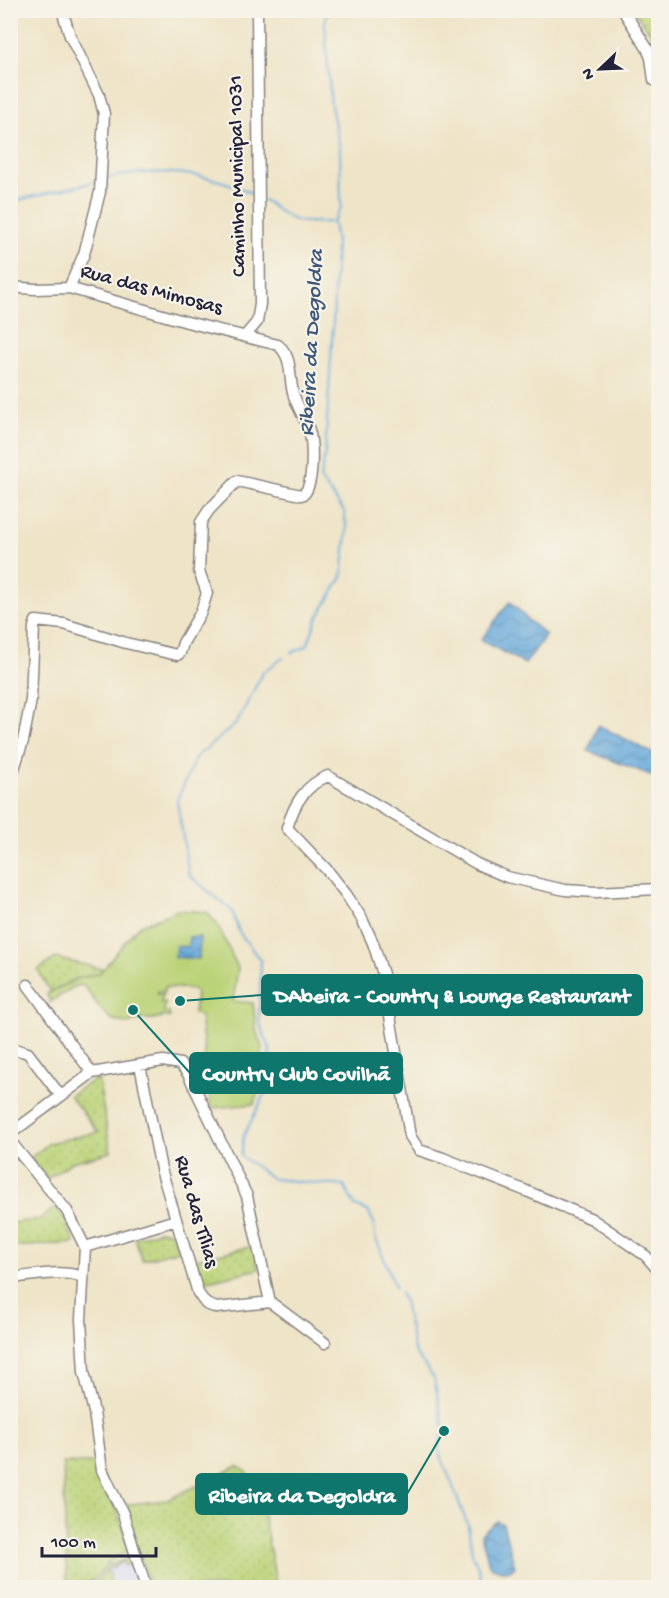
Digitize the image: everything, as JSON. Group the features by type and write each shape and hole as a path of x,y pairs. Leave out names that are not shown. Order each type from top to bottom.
{"street":[{"path":"62,10 70,36 99,95 104,114 100,192 84,254 69,288"},
{"name":"Caminho Municipal 1031","path":"245,336 257,322 260,304 257,10"},
{"path":"623,10 647,48 654,80 658,82"},
{"name":"Rua das Mimosas","path":"10,287 69,288 278,345 287,357 294,397 305,419 311,440 310,485 302,495 237,481 207,511 200,525 199,571 207,593 201,612 177,655 126,643 64,624 36,621 32,700 23,741 10,781"},
{"path":"658,889 596,892 565,890 507,877 477,864 328,776 310,786 300,796 287,828 328,871 346,894 362,919 373,943 383,974 410,1136 414,1145 419,1150 592,1219 646,1256 658,1270"},
{"path":"28,985 92,1073"},
{"path":"10,1053 18,1050 28,1053 60,1095"},
{"path":"10,1134 92,1073 164,1061 180,1064 188,1074 246,1196 270,1302 325,1343"},
{"name":"Rua das Tílias","path":"140,1065 153,1131 198,1293 206,1304 217,1308 270,1302"},
{"path":"10,1141 67,1210 85,1247 81,1319 82,1363 94,1412 102,1470 123,1514 146,1587"},
{"path":"85,1247 176,1220"},
{"path":"10,1278 53,1273 72,1273 83,1277"}],"shaded area":[{"path":"131,1557 142,1587 108,1587 107,1573 110,1565"}],"green space":[{"path":"633,11 658,11 658,51 651,33"},
{"path":"178,910 207,912 217,924 238,968 233,1001 253,1003 256,1030 262,1048 262,1078 254,1104 211,1108 200,1015 194,1014 196,992 193,989 165,987 164,992 158,991 157,994 163,994 161,1003 165,1003 164,1012 169,1012 170,1017 141,1019 128,1024 111,1019 83,985 75,986 50,1002 47,994 77,979 100,973 141,925"},
{"path":"55,958 103,969 100,973 76,979 50,992 38,970"},
{"path":"98,1078 111,1152 72,1162 47,1179 30,1158 49,1143 98,1132 69,1095"},
{"path":"56,1207 65,1219 75,1243 11,1247 11,1223 40,1219"},
{"path":"166,1231 174,1235 179,1250 142,1260 135,1238"},
{"path":"253,1246 259,1269 199,1283 193,1260"},
{"path":"63,1463 98,1463 123,1526 129,1553 114,1558 91,1581 67,1587"},
{"path":"238,1466 247,1472 260,1498 277,1587 151,1587 122,1505 167,1500"},
{"path":"132,1557 142,1587 132,1563 125,1566 123,1562 112,1568 109,1567 107,1572 110,1573 111,1587 78,1588 97,1582 110,1565"}],"water":[{"path":"510,601 546,635 525,664 481,640"},
{"path":"598,725 658,756 658,778 588,751"},
{"path":"189,937 200,937 199,959 175,957 176,946 188,947"},
{"path":"497,1521 503,1524 515,1567 505,1571 489,1565 481,1534"}],"waterway":[{"name":"Ribeira da Degoldra","path":"291,653 307,646 317,619 342,577 347,530 344,511 320,479 325,455 333,325 336,242 333,222 341,208 340,148 331,106 327,54 325,22 328,10"},
{"path":"103,179 161,172 200,176 255,195"},
{"path":"10,202 98,181"},
{"path":"264,200 295,220 332,222"},
{"name":"Ribeira da Degoldra","path":"283,658 263,672 237,723 196,757 177,800 189,875 232,911 239,932 261,961 259,1022 270,1049 266,1092 244,1135 241,1156 273,1179 344,1186 355,1206 368,1211 395,1287"},
{"name":"Ribeira da Degoldra","path":"400,1293 404,1301 414,1351 434,1378 444,1431 438,1448 468,1526 472,1553 483,1588"}],"place":[{"name":"DAbeira - Country & Lounge Restaurant","path":"180,1001"},
{"name":"Country Club Covilhã","path":"133,1010"},
{"name":"Ribeira da Degoldra","path":"444,1431"}]}
